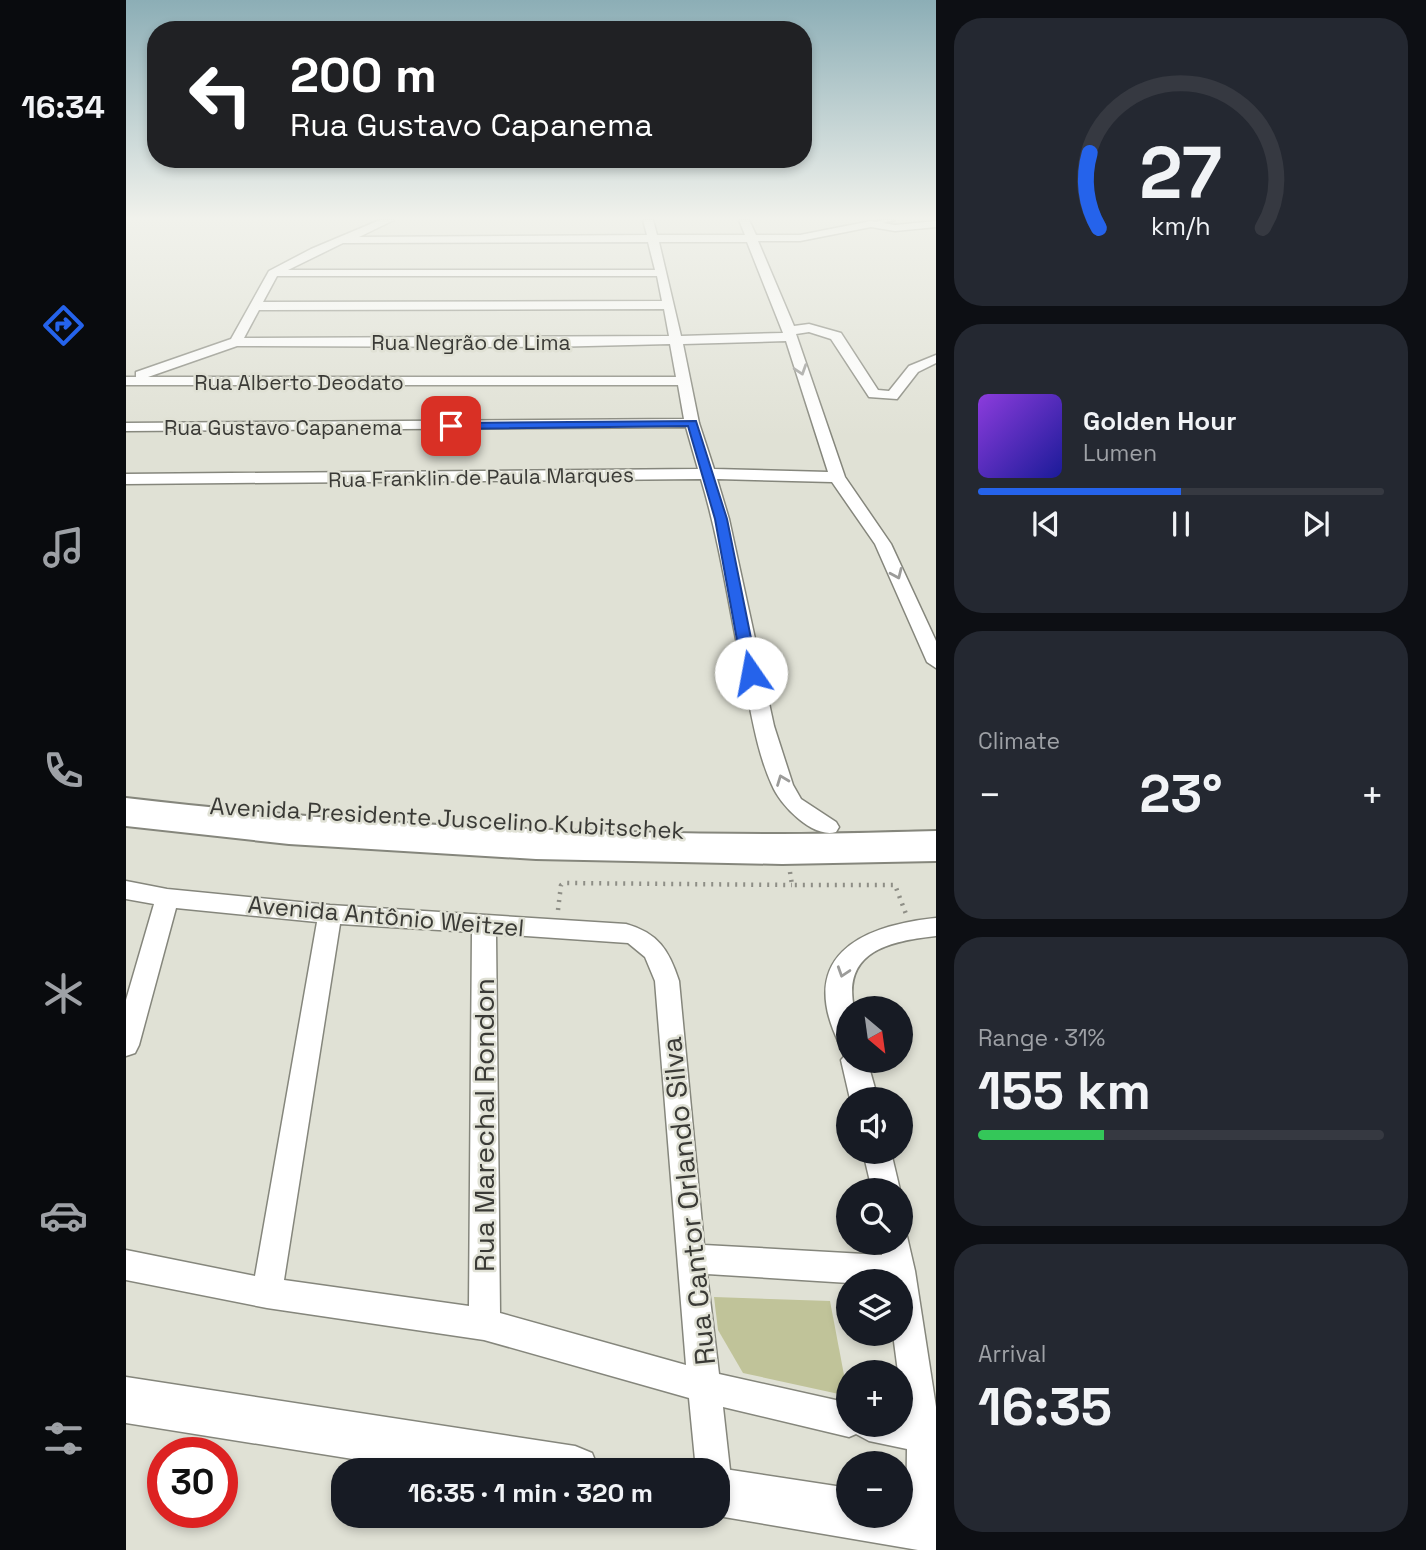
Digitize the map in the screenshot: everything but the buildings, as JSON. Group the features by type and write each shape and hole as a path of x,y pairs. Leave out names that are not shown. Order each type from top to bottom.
{"highway":[{"name":"Avenida Presidente Juscelino Kubitschek","path":"126,796 271,811 503,826 708,831 936,822"},
{"name":"Avenida Presidente Juscelino Kubitschek","path":"126,812 314,831 581,846 785,849 936,846"}],"main road":[{"path":"126,1400 498,1458"},
{"path":"730,1494 836,1511"}],"street":[{"path":"126,381 200,357 236,342 264,292"},
{"path":"665,292 692,423 710,474 751,673 782,785 793,804 828,827"},
{"path":"773,292 790,334 837,477 883,544 936,662"},
{"path":"258,306 667,305"},
{"name":"Rua Negrão de Lima","path":"236,342 675,340 790,334 809,328 836,336 874,394 892,397 906,373 918,364 936,359"},
{"name":"Rua Alberto Deodato","path":"126,381 683,381"},
{"name":"Rua Gustavo Capanema","path":"126,427 692,423"},
{"name":"Rua Franklin de Paula Marques","path":"126,479 710,474 837,477"},
{"name":"Avenida Antônio Weitzel","path":"126,890 167,898 330,914 626,933 645,939"},
{"path":"126,1045 167,898"},
{"path":"267,1293 330,914"},
{"name":"Rua Marechal Rondon","path":"484,925 484,1324"},
{"path":"842,996 839,976 846,961 859,950 911,929 936,927"},
{"name":"Rua Cantor Orlando Silva","path":"645,939 654,946 667,981 690,1259 712,1458"},
{"path":"690,1259 898,1257 930,1438 930,1527"},
{"path":"126,1265 267,1293 484,1324 706,1387 836,1417"}],"path":[{"path":"789,869 792,885"},
{"path":"558,929 560,890 564,883 895,885 911,929"}],"green space":[{"path":"714,1297 830,1301 836,1346 839,1346 841,1360 836,1360 836,1393 743,1373 718,1330"}],"route":[{"path":"451,426 692,423 710,474 721,519 751,673"}]}
